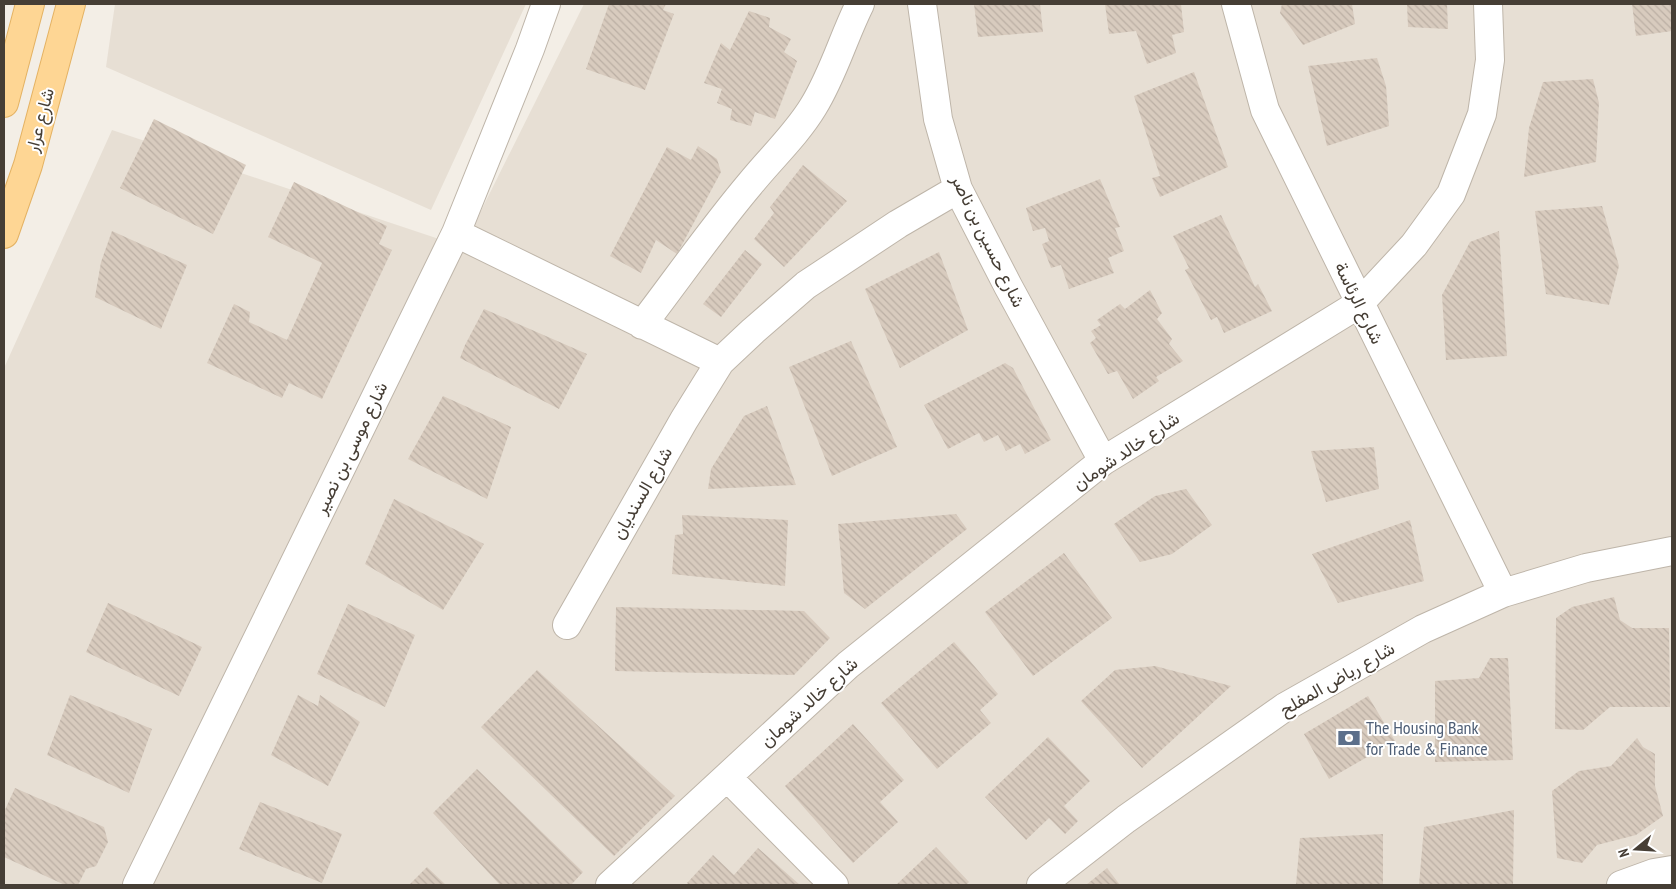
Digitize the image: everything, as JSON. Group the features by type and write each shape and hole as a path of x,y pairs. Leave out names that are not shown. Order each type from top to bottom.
{"main road":[{"path":"4,103 30,4"},
{"name":"شارع عرار","path":"4,234 28,165 71,4"}],"street":[{"name":"شارع موسى بن نصير","path":"137,885 456,233 546,4"},
{"path":"642,325 750,184 792,136 813,108 860,4"},
{"name":"شارع حسين بن ناصر","path":"922,4 938,119 958,189 1008,286 1103,461"},
{"name":"شارع الرئاسة","path":"1236,4 1265,110 1503,593"},
{"name":"شارع خالد شومان","path":"610,885 848,665 1103,461 1359,304 1414,245 1451,194 1482,114 1490,60 1488,4"},
{"name":"شارع السنديان","path":"567,625 684,420 720,362 806,285 898,224 958,189"},
{"path":"456,233 720,362"},
{"name":"شارع رياض المفلح","path":"1041,885 1126,819 1285,707 1423,629 1503,593 1586,568 1672,551"},
{"path":"727,777 834,885"},
{"path":"1621,885 1654,873 1672,870"}],"shaded area":[{"path":"115,4 526,4 431,210 106,67"},
{"path":"584,4 1672,4 1672,885 4,885 4,368 112,130 463,247"}],"building":[{"path":"609,4 666,4 663,10 674,14 645,90 586,69"},
{"path":"974,4 1040,4 1043,32 978,37"},
{"path":"1105,4 1181,4 1184,32 1172,35 1176,53 1147,64 1136,31 1109,34"},
{"path":"1282,4 1352,4 1355,24 1303,45 1280,13"},
{"path":"1407,4 1447,4 1448,29 1408,27"},
{"path":"1632,4 1672,4 1672,31 1636,36"},
{"path":"749,11 770,18 769,27 791,39 784,52 797,61 775,119 755,112 751,126 730,120 732,109 717,103 722,89 704,83 721,43 730,50"},
{"path":"1377,58 1386,86 1389,126 1327,146 1308,66"},
{"path":"1194,72 1228,167 1160,197 1152,178 1160,176 1134,96"},
{"path":"1593,79 1599,103 1596,162 1524,177 1529,128 1543,82"},
{"path":"154,119 246,165 213,234 120,188"},
{"path":"698,146 717,159 721,172 677,254 656,240 641,273 610,256 667,147 691,160"},
{"path":"803,165 847,201 784,267 754,239 774,213 770,207"},
{"path":"1100,179 1120,227 1115,228 1124,251 1108,258 1114,273 1069,289 1061,265 1051,268 1042,244 1049,241 1045,228 1033,231 1026,208"},
{"path":"294,182 387,226 379,244 392,250 322,399 289,383 282,398 207,363 234,304 250,312 249,322 287,340 322,263 268,237"},
{"path":"1602,206 1619,266 1609,305 1546,294 1535,211"},
{"path":"1221,215 1255,287 1258,284 1272,311 1224,333 1217,317 1211,320 1185,270 1189,268 1173,236"},
{"path":"112,231 187,265 161,329 95,297 101,262"},
{"path":"1499,231 1507,356 1446,360 1442,295 1470,242"},
{"path":"745,250 762,264 721,317 703,304"},
{"path":"939,252 968,330 900,368 865,289"},
{"path":"1150,290 1162,313 1157,319 1172,339 1169,344 1183,361 1156,377 1159,381 1133,399 1117,371 1108,374 1090,343 1096,338 1091,331 1101,325 1097,320 1120,304 1125,309"},
{"path":"484,309 587,354 559,409 460,358"},
{"path":"851,341 897,447 832,476 789,367"},
{"path":"1005,363 1013,368 1051,440 1025,454 1020,444 1006,451 998,435 984,442 979,433 948,449 924,405"},
{"path":"443,396 511,427 487,499 408,459"},
{"path":"767,406 796,485 708,489 711,469 744,416"},
{"path":"1374,447 1379,489 1326,502 1311,451"},
{"path":"1186,489 1212,525 1172,554 1140,562 1114,524 1155,496"},
{"path":"394,499 484,544 443,610 365,564"},
{"path":"956,514 967,529 865,609 844,593 838,524"},
{"path":"682,515 788,520 785,586 672,574 675,535 683,534"},
{"path":"1410,520 1424,581 1338,603 1312,554"},
{"path":"1064,553 1112,618 1033,676 985,612"},
{"path":"1614,597 1620,620 1632,628 1669,628 1670,707 1610,707 1583,730 1555,729 1556,618 1572,607"},
{"path":"108,603 202,647 179,696 86,652"},
{"path":"348,604 415,635 385,707 317,674"},
{"path":"616,607 804,611 830,638 794,675 615,671"},
{"path":"954,642 998,694 980,710 991,723 937,769 881,703"},
{"path":"1490,658 1508,658 1513,760 1435,762 1435,681 1479,678"},
{"path":"1155,666 1231,686 1142,768 1081,701 1115,670"},
{"path":"537,670 675,796 614,856 481,727"},
{"path":"70,695 152,729 129,793 47,755"},
{"path":"298,695 318,706 320,695 360,722 328,786 271,755"},
{"name":"The Housing Bank for Trade & Finance","path":"1368,696 1395,741 1329,779 1304,734"},
{"path":"853,724 904,780 880,802 898,822 853,863 785,786"},
{"path":"1048,737 1090,781 1064,806 1078,821 1065,834 1049,818 1026,840 985,797"},
{"path":"1637,738 1643,747 1655,754 1655,786 1663,816 1636,835 1597,845 1582,863 1557,858 1552,791 1579,771 1611,766"},
{"path":"477,769 583,872 571,885 500,885 433,813"},
{"path":"15,788 104,827 108,842 96,866 86,869 78,885 65,885 4,857 4,812"},
{"path":"260,802 342,834 322,883 239,849"},
{"path":"1514,810 1513,885 1419,885 1424,827"},
{"path":"1383,834 1383,885 1296,885 1300,838"},
{"path":"936,847 969,882 966,885 896,885"},
{"path":"758,848 800,885 689,885 687,883 713,855 734,875"},
{"path":"427,867 446,885 409,885"},
{"path":"1107,868 1120,885 1086,885"}],"place":[{"name":"The Housing Bank for Trade & Finance","path":"1349,738"}]}
